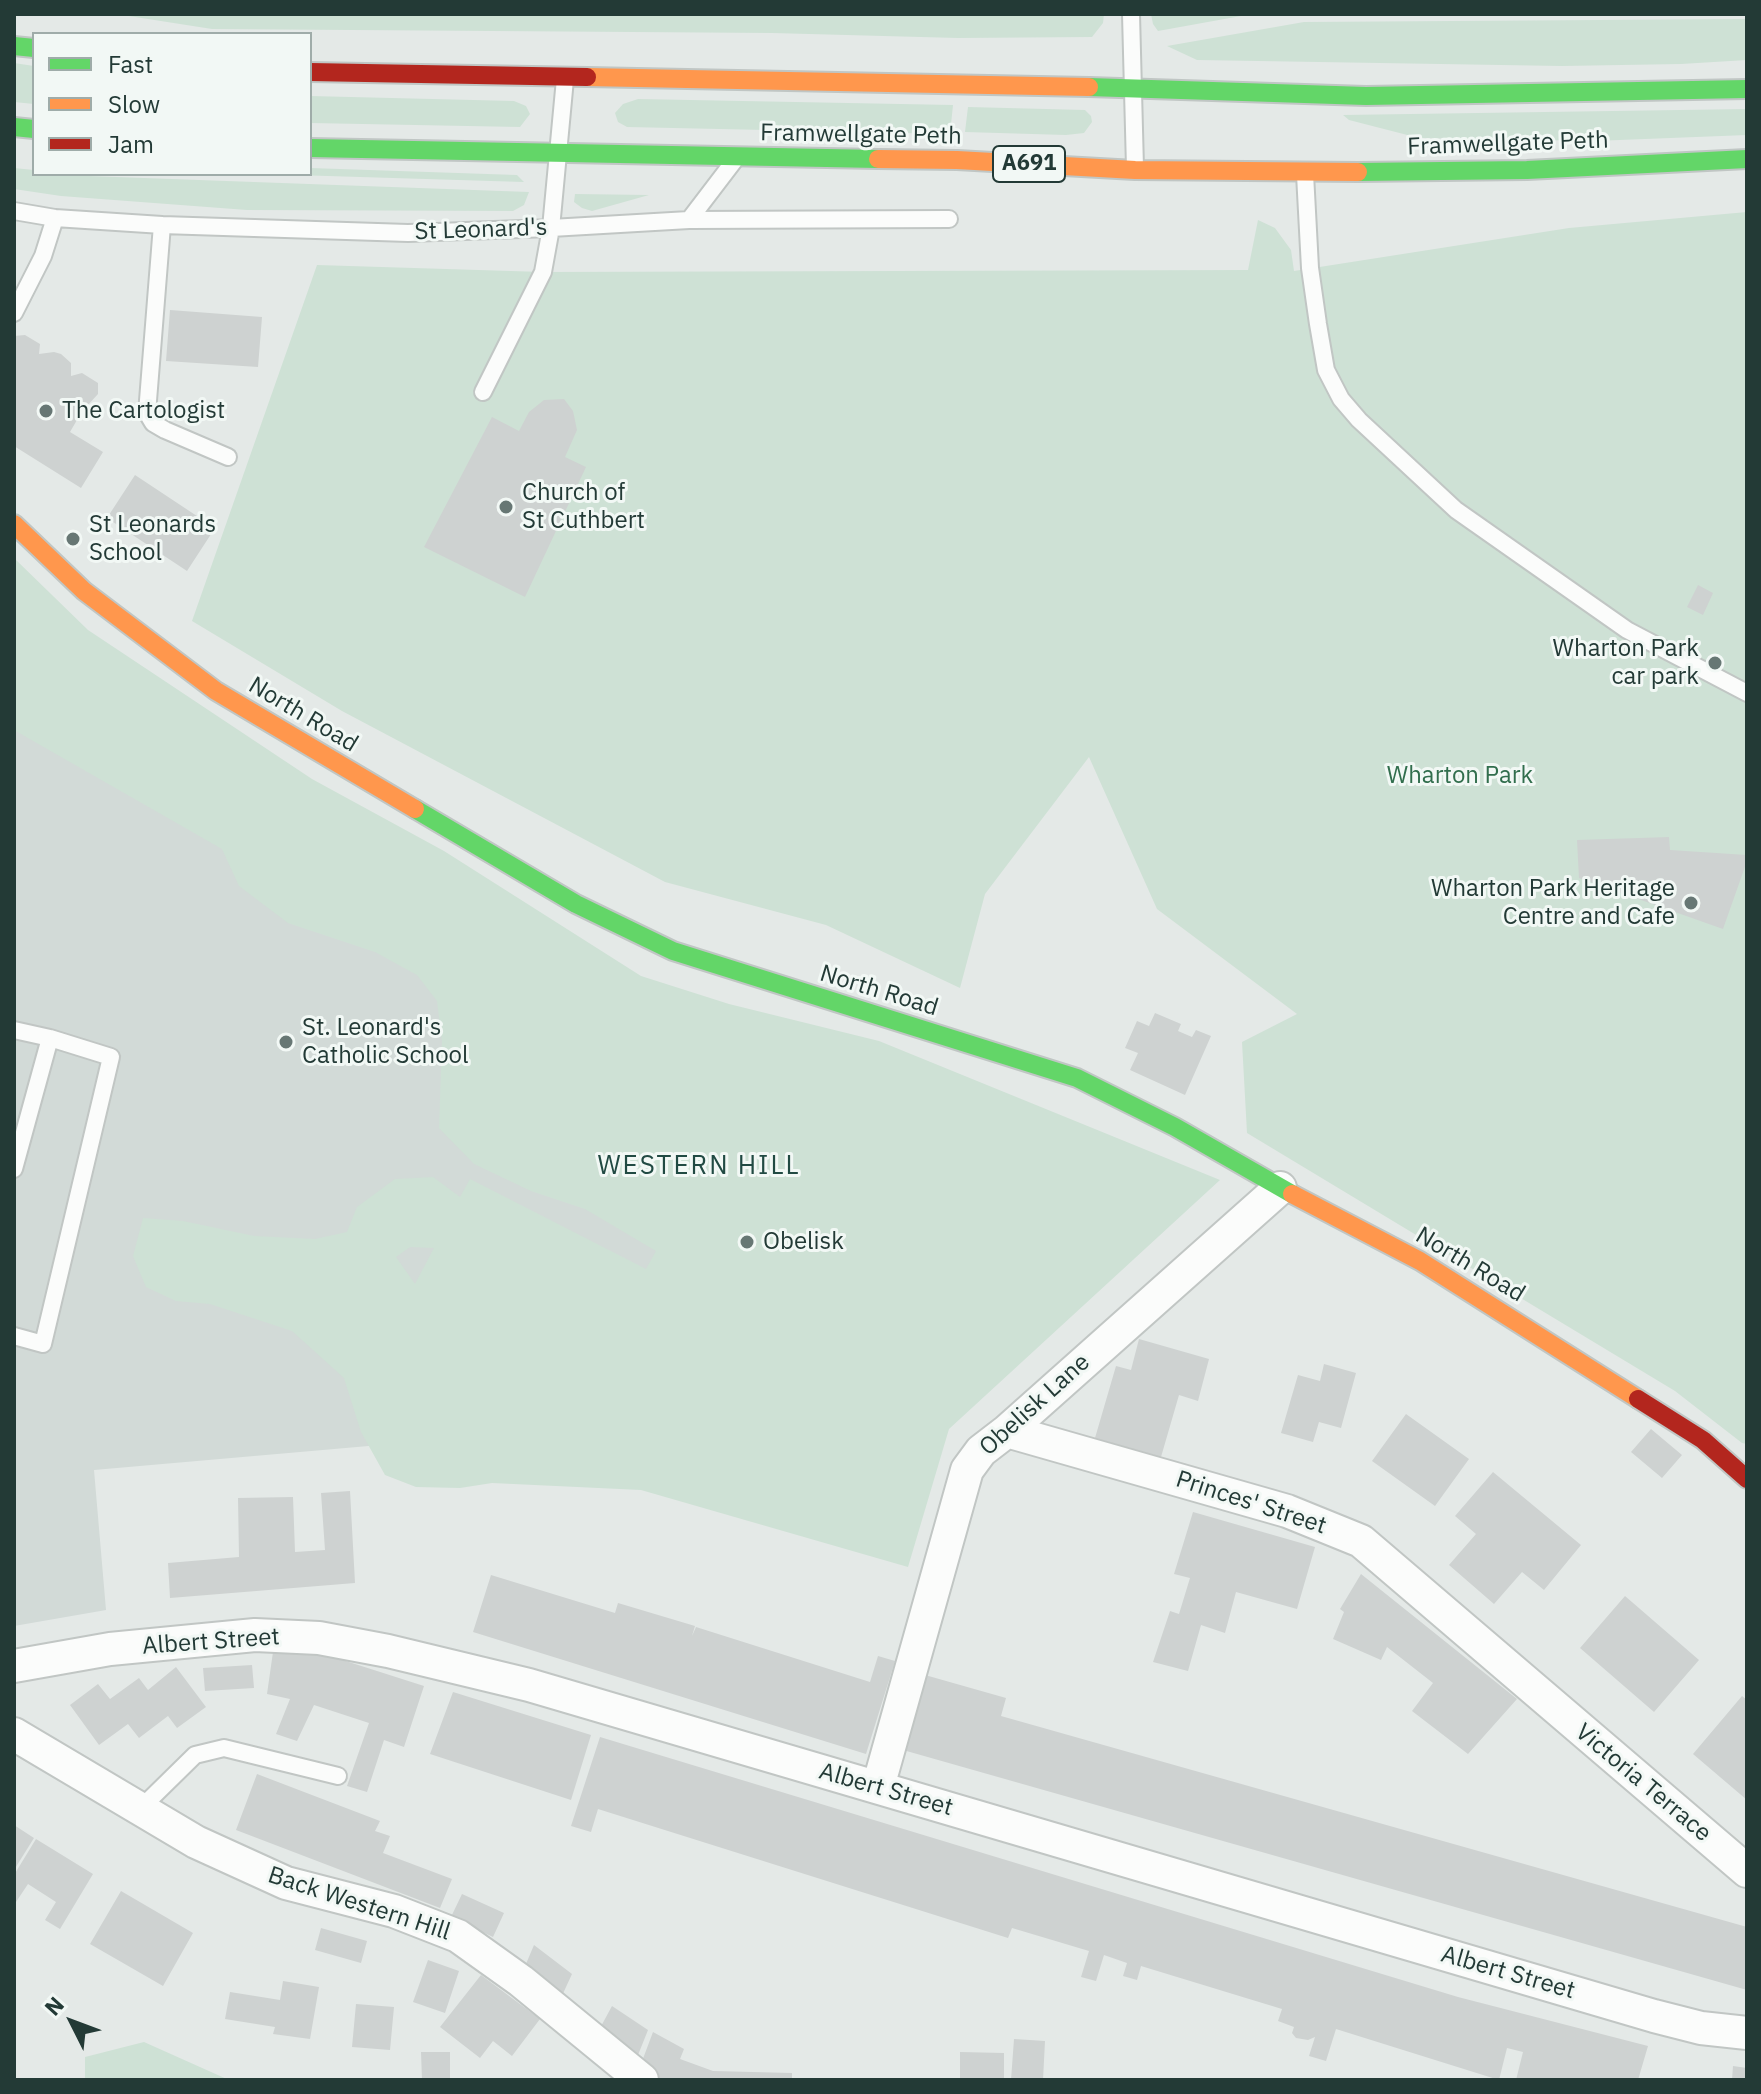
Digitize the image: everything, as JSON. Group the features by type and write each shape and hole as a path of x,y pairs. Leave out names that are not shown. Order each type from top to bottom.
{"main road":[{"name":"Framwellgate Peth","path":"312,72 1133,88 1366,96 1747,89"},
{"name":"Framwellgate Peth","path":"312,148 957,160 1135,170 1305,172 1527,170 1747,159"},
{"name":"North Road","path":"14,524 84,591 216,691 576,904 673,951 1077,1078 1175,1127 1280,1188 1420,1261 1703,1440 1747,1479"}],"street":[{"name":"Obelisk Lane","path":"878,1787 967,1470 981,1451 1280,1188"},
{"name":"Princes' Street","path":"1007,1431 1287,1511 1361,1541 1539,1695"},
{"name":"Albert Street","path":"14,1666 110,1649 255,1635 319,1638 388,1651 529,1685 1654,2016 1701,2028 1747,2033"},
{"name":"Victoria Terrace","path":"1539,1695 1747,1871"},
{"name":"Back Western Hill","path":"14,1734 196,1842 286,1883 394,1911 458,1936 521,1981 642,2080"}],"lane":[{"path":"1131,14 1135,170"},
{"path":"483,392 543,272 551,228 565,78"},
{"path":"689,220 737,157"},
{"path":"1305,172 1310,268 1318,324 1326,370 1341,399 1359,420 1456,510 1627,630 1747,693"},
{"name":"St Leonard's","path":"14,211 55,218 162,225 408,233 689,220 949,219"},
{"path":"14,313 43,256 55,218"},
{"path":"162,225 147,413 153,423 165,430 228,457"},
{"path":"14,1030 111,1057 43,1344 14,1336"},
{"path":"14,1169 50,1038"},
{"path":"140,1809 195,1755 224,1748 338,1776"}],"shaded area":[{"name":"St. Leonard's Catholic School","path":"14,587 710,1230 380,1445 94,1470 106,1610 14,1626"}],"green space":[{"path":"116,14 1104,14 1103,23 1092,37 958,38 772,33 212,29"},
{"path":"1151,14 1252,14 1158,31"},
{"path":"1747,19 1747,60 1681,64 1562,66 1197,60 1167,46 1304,22"},
{"path":"14,63 32,66 32,104 14,102"},
{"path":"312,96 514,101 526,106 530,114 520,127 312,123"},
{"path":"638,99 953,105 950,134 627,127 618,122 615,113 623,104"},
{"path":"968,107 1085,110 1092,122 1084,133 1066,135 965,132"},
{"path":"1747,109 1747,135 1594,141 1419,138 1349,120 1343,115"},
{"path":"14,168 32,170 32,176 529,192 524,205 513,211 247,210 61,196 14,189"},
{"path":"312,168 517,175 524,182 312,176"},
{"path":"575,194 649,195 592,211 574,202"},
{"name":"Wharton Park","path":"1747,212 1747,1444 1675,1391 1247,1133 1242,1042 1297,1014 1157,909 1089,757 985,894 960,988 826,925 665,882 342,711 192,621 317,265 543,272 1248,270 1258,220 1275,228 1291,250 1294,271 1569,228"},
{"path":"14,558 88,630 312,779 444,851 641,976 729,1004 879,1041 1220,1180 949,1429 908,1567 641,1490 492,1483 460,1488 416,1487 385,1475 361,1432 344,1378 292,1331 210,1304 176,1301 146,1287 133,1256 143,1218 183,1221 254,1236 315,1239 347,1232 357,1207 395,1179 433,1177 460,1197 470,1179 646,1269 656,1251 585,1209 531,1191 474,1164 439,1128 442,1041 437,1001 417,975 375,952 288,923 239,886 222,849 14,730","holes":["410,1247 434,1248 415,1284 396,1257"]},
{"path":"144,2042 229,2080 85,2080 85,2057"}],"building":[{"path":"170,310 262,317 258,367 166,361"},
{"name":"The Cartologist","path":"25,335 40,344 39,354 61,354 71,363 71,376 82,373 98,383 98,394 87,406 76,410 81,413 70,432 103,452 81,488 14,446 14,336"},
{"name":"Church of St Cuthbert","path":"564,399 573,411 577,430 565,457 586,467 525,597 424,547 492,417 519,431 529,412 544,400"},
{"path":"135,475 215,528 187,571 107,518"},
{"path":"1698,585 1713,593 1703,615 1687,607"},
{"name":"Wharton Park Heritage Centre and Cafe","path":"1669,837 1670,850 1747,855 1723,929 1579,878 1577,840"},
{"path":"1155,1013 1181,1024 1178,1031 1192,1037 1196,1030 1211,1036 1185,1095 1130,1070 1138,1053 1125,1048 1137,1021 1149,1026"},
{"path":"1139,1339 1209,1359 1198,1401 1179,1395 1161,1457 1095,1438 1116,1366 1131,1370"},
{"path":"1324,1364 1356,1373 1341,1428 1319,1422 1313,1442 1281,1433 1298,1375 1320,1381"},
{"path":"1406,1414 1469,1459 1435,1506 1372,1461"},
{"path":"1651,1429 1682,1455 1662,1478 1631,1452"},
{"path":"1493,1472 1581,1545 1544,1590 1522,1572 1494,1604 1449,1565 1476,1534 1455,1516"},
{"path":"350,1491 355,1583 170,1598 168,1563 239,1557 238,1498 293,1497 295,1552 325,1550 321,1493"},
{"path":"1193,1512 1315,1547 1297,1609 1236,1592 1225,1633 1201,1625 1188,1671 1153,1662 1170,1611 1179,1614 1190,1578 1174,1574"},
{"path":"1361,1574 1517,1699 1468,1754 1412,1711 1433,1683 1387,1647 1381,1660 1333,1639 1344,1612 1340,1609"},
{"path":"491,1575 615,1613 618,1603 695,1626 692,1636 696,1627 870,1682 878,1656 895,1661 866,1754 473,1632"},
{"path":"1625,1596 1699,1660 1654,1712 1580,1648"},
{"path":"273,1652 330,1656 424,1686 404,1747 384,1740 367,1792 347,1786 369,1723 314,1705 297,1741 276,1734 290,1699 267,1694"},
{"path":"252,1665 254,1688 205,1691 203,1668"},
{"path":"176,1667 206,1707 177,1728 168,1716 139,1738 128,1724 99,1745 70,1705 98,1684 110,1699 139,1678 148,1690"},
{"path":"925,1675 1006,1698 1001,1716 1747,1927 1747,1990 903,1750"},
{"path":"453,1692 591,1735 571,1800 430,1754"},
{"path":"1742,1696 1747,1700 1747,1800 1693,1754"},
{"path":"600,1737 1458,1997 1648,2046 1638,2080 1516,2080 1523,2052 1507,2048 1499,2080 1336,2029 1326,2061 1309,2056 1315,2037 1308,2040 1296,2038 1292,2033 1294,2027 1278,2021 1282,2009 1141,1966 1137,1980 1123,1976 1127,1963 1104,1955 1096,1981 1081,1977 1089,1951 1012,1928 1008,1938 598,1809 591,1832 571,1826"},
{"path":"257,1774 380,1821 375,1831 390,1836 383,1853 452,1879 440,1908 236,1830"},
{"path":"14,1825 34,1838 14,1870"},
{"path":"36,1839 93,1874 60,1929 45,1920 56,1902 28,1884 14,1901 14,1875"},
{"path":"121,1891 193,1933 163,1986 90,1944"},
{"path":"462,1894 504,1913 493,1937 451,1917"},
{"path":"321,1928 367,1941 361,1963 315,1950"},
{"path":"534,1945 572,1974 560,2000 523,1971"},
{"path":"428,1960 459,1971 445,2013 413,2002"},
{"path":"481,1975 540,2019 512,2056 493,2041 480,2058 440,2027"},
{"path":"283,1981 319,1987 310,2039 273,2034 275,2027 225,2019 230,1992 280,2000"},
{"path":"356,2004 394,2007 390,2050 352,2047"},
{"path":"612,2006 648,2030 636,2060 599,2030"},
{"path":"653,2032 684,2049 680,2059 713,2071 792,2073 792,2080 663,2080 641,2064"},
{"path":"1014,2039 1045,2041 1043,2080 1011,2080"},
{"path":"421,2052 450,2052 450,2080 422,2080"},
{"path":"960,2052 1004,2053 1004,2080 960,2080"},
{"path":"1733,2066 1747,2068 1747,2080 1732,2080"}],"traffic: fast":[{"path":"14,46 32,48"},
{"path":"1089,87 1366,96 1747,89"},
{"path":"14,127 32,129"},
{"path":"312,148 878,159"},
{"path":"1358,172 1527,170 1747,159"},
{"path":"415,809 576,904 673,951 1077,1078 1175,1127 1292,1194"}],"traffic: slow":[{"path":"587,77 1089,87"},
{"path":"878,159 1135,170 1358,172"},
{"path":"14,524 84,591 216,691 415,809"},
{"path":"1292,1194 1420,1261 1638,1399"}],"traffic: jam":[{"path":"312,72 587,77"},
{"path":"1638,1399 1703,1440 1747,1479"}],"place":[{"name":"The Cartologist","path":"46,411"},
{"name":"Church of St Cuthbert","path":"506,507"},
{"name":"St Leonards School","path":"73,539"},
{"name":"Wharton Park car park","path":"1715,663"},
{"name":"Wharton Park Heritage Centre and Cafe","path":"1691,903"},
{"name":"St. Leonard's Catholic School","path":"286,1042"},
{"name":"Obelisk","path":"747,1242"}],"district":[{"name":"WESTERN HILL","path":"699,1166"}]}
